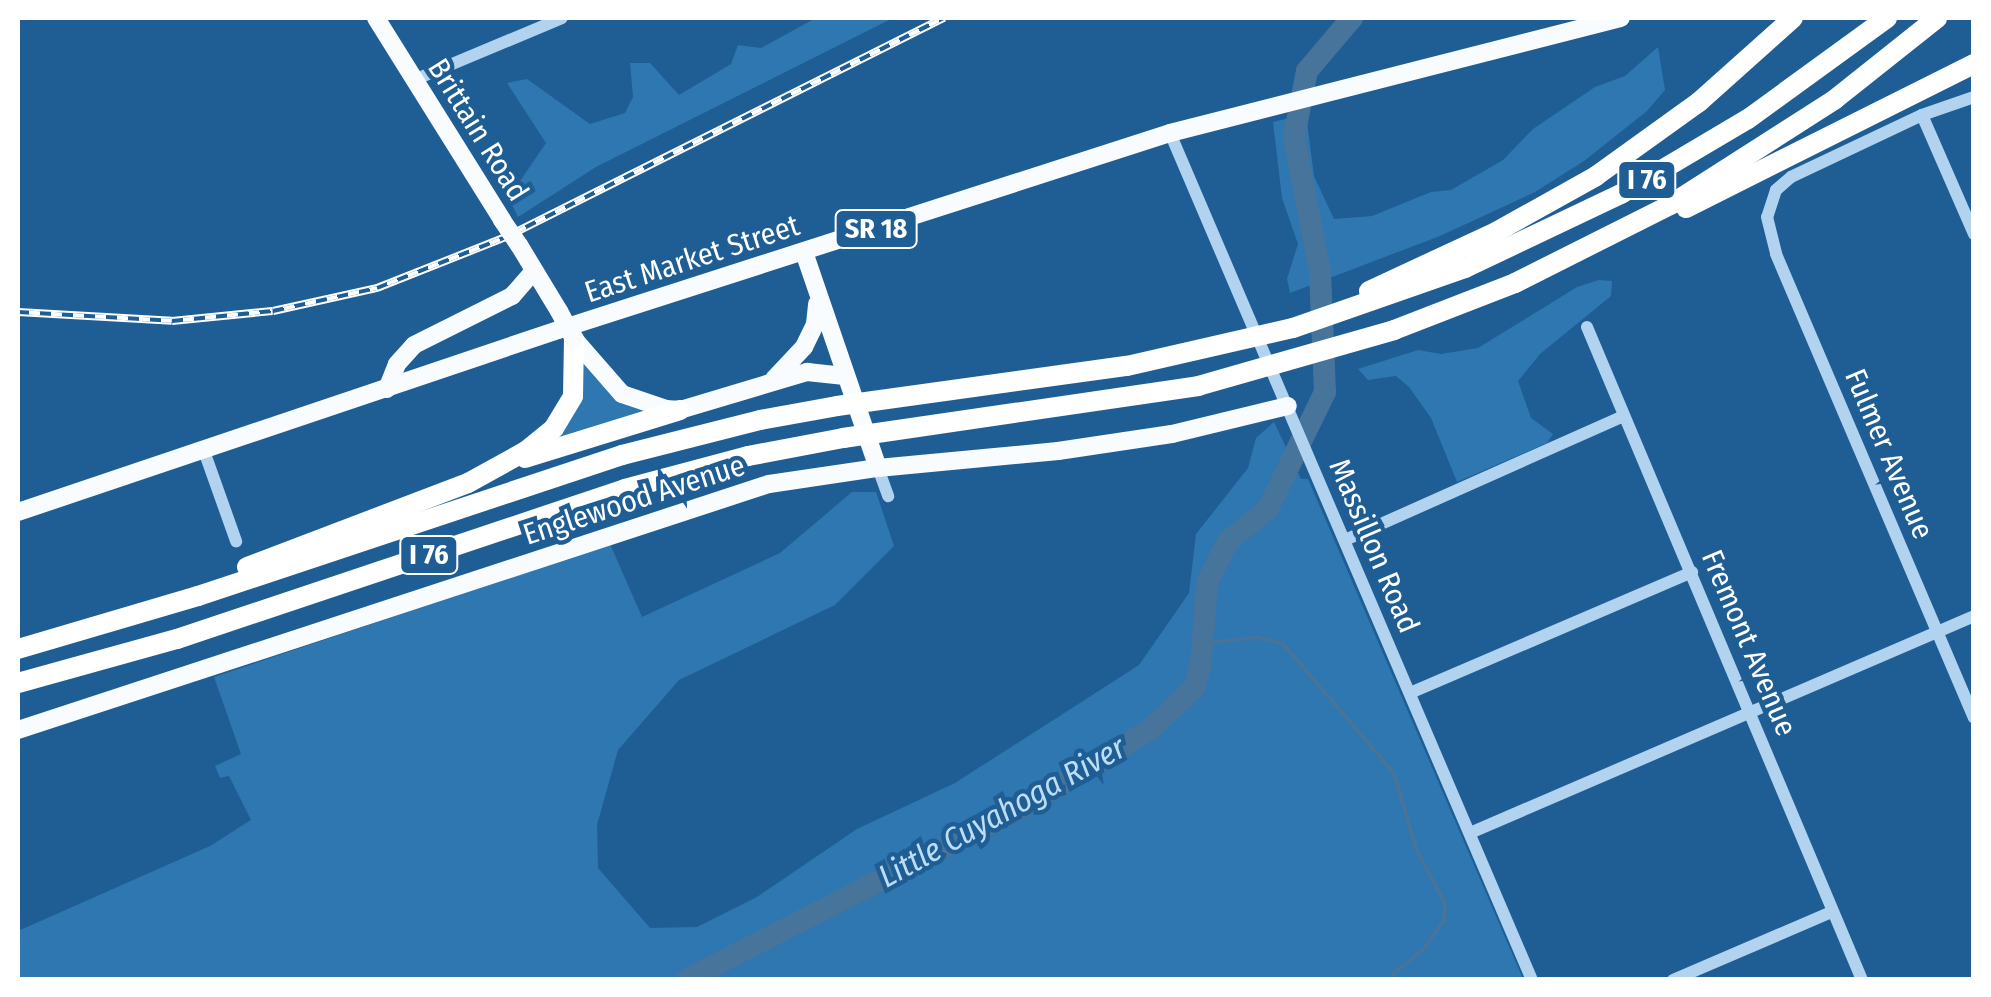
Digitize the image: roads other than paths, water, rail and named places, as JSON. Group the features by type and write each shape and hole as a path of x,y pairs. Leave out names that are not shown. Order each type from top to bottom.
{"highway":[{"path":"1765,44 1768,18"},
{"path":"1380,293 1596,176 1670,126 1793,18"},
{"name":"I 76","path":"18,649 108,624 622,456 724,428 836,406 1127,366 1293,328 1523,243 1621,194 1748,120 1887,18"},
{"name":"I 76","path":"18,683 177,639 668,476 843,438 1198,386 1394,330 1515,283 1628,228 1778,139 1937,18"},
{"path":"1628,228 1708,199 1974,64"},
{"path":"504,465 548,434 567,409 576,380 574,340"},
{"path":"108,624 504,465 680,410"}],"main road":[{"name":"Brittain Road","path":"376,18 574,340 622,394 680,410"},
{"name":"East Market Street","path":"18,512 1170,133 1621,18"},
{"path":"804,252 878,468"},
{"path":"387,389 397,364 414,345 512,296 534,271"},
{"path":"771,381 804,347 815,324 818,294"},
{"path":"680,410 807,372 845,376"},
{"name":"Englewood Avenue","path":"18,730 769,484 878,468 1058,452 1172,434 1288,406"}],"street":[{"path":"414,80 562,18"},
{"path":"1974,97 1922,115 1974,234"},
{"name":"Fulmer Avenue","path":"1922,115 1791,177 1776,190 1768,224 1776,254 1974,718"},
{"name":"Massillon Road","path":"1170,133 1532,980"},
{"name":"Fremont Avenue","path":"1587,327 1752,711 1862,980"},
{"path":"1345,540 1624,416"},
{"path":"204,451 236,541"},
{"path":"878,468 888,496"},
{"path":"1410,693 1692,572"},
{"path":"1470,833 1974,616"},
{"path":"1673,980 1832,912"}],"waterway":[{"name":"Little Cuyahoga River","path":"686,980 1036,800 1152,728 1194,688 1201,663 1207,583 1228,541 1268,509 1325,392 1320,272 1294,137 1307,71 1352,18"},
{"path":"1203,644 1257,637 1283,644 1394,773 1417,851 1445,903 1444,920 1424,949 1394,973 1394,980"}],"railway":[{"path":"18,312 172,321 273,311 377,288 506,237 944,18"}]}
